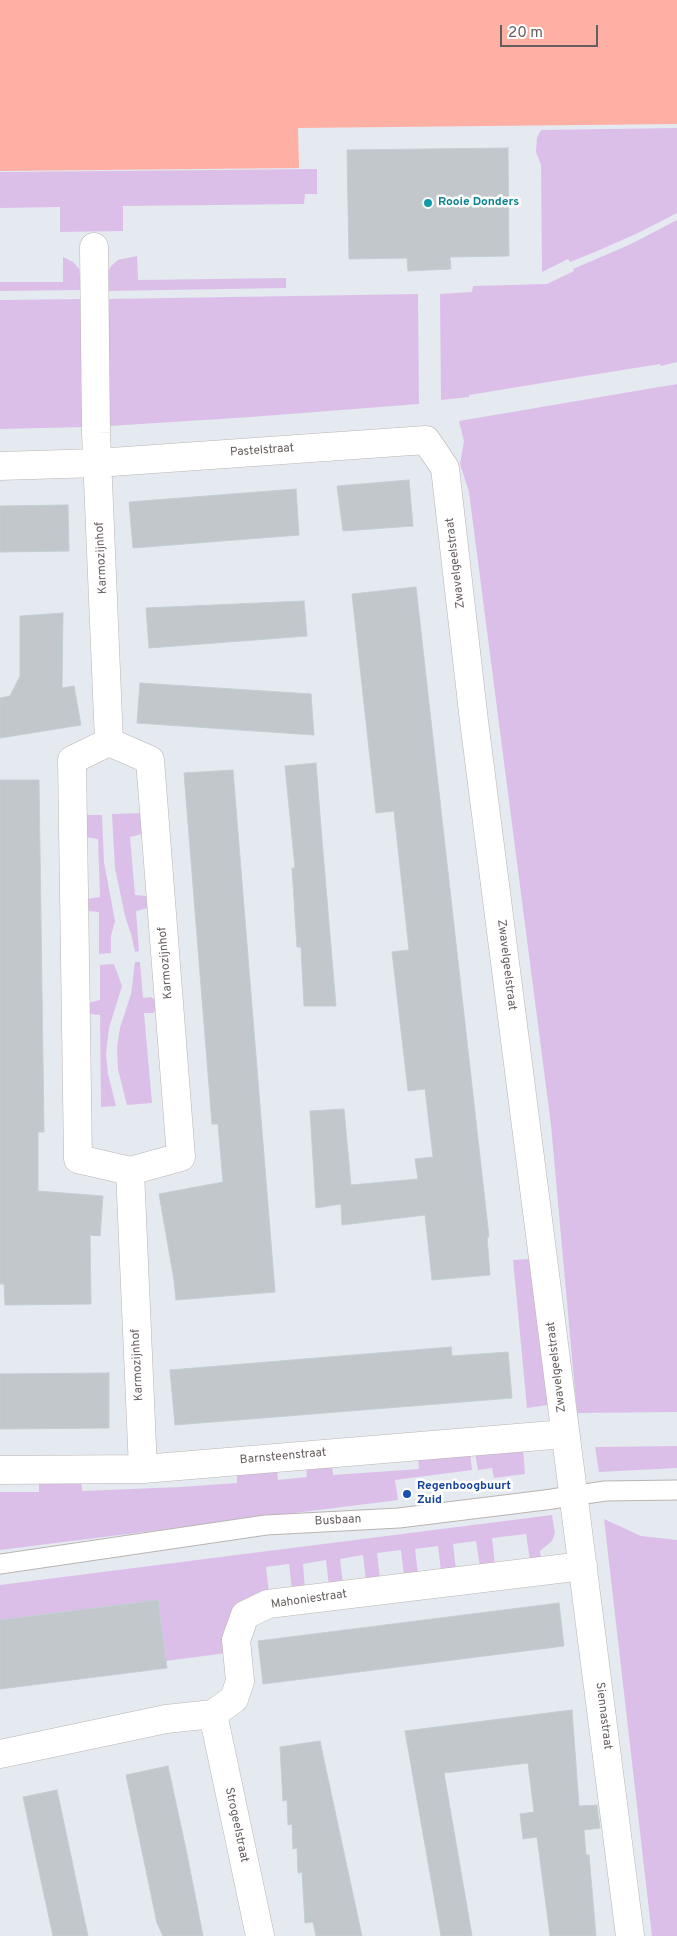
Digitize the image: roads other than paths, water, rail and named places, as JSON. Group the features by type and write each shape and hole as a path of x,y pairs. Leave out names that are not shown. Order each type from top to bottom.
{"street":[{"path":"94,247 97,463"},
{"name":"Pastelstraat","path":"0,466 97,463 426,440"},
{"name":"Zwavelgeelstraat","path":"426,440 445,468 473,711 574,1496"},
{"name":"Karmozijnhof","path":"97,463 109,742"},
{"name":"Karmozijnhof","path":"109,742 150,760 181,1157 130,1171 78,1159 72,760 109,742"},
{"name":"Karmozijnhof","path":"130,1171 143,1468"},
{"name":"Barnsteenstraat","path":"0,1470 143,1468 565,1434"},
{"name":"Siennastraat","path":"574,1496 630,1936"},
{"name":"Mahoniestraat","path":"0,1754 166,1719 213,1714 234,1699 240,1680 236,1640 245,1615 268,1604 583,1566"},
{"name":"Strogeelstraat","path":"213,1714 260,1936"}],"lane":[{"name":"Busbaan","path":"0,1564 266,1525 399,1518 605,1491 677,1490"}],"place":[{"name":"Rooie Donders","path":"428,203"},
{"name":"Regenboogbuurt Zuid","path":"407,1494"}]}
